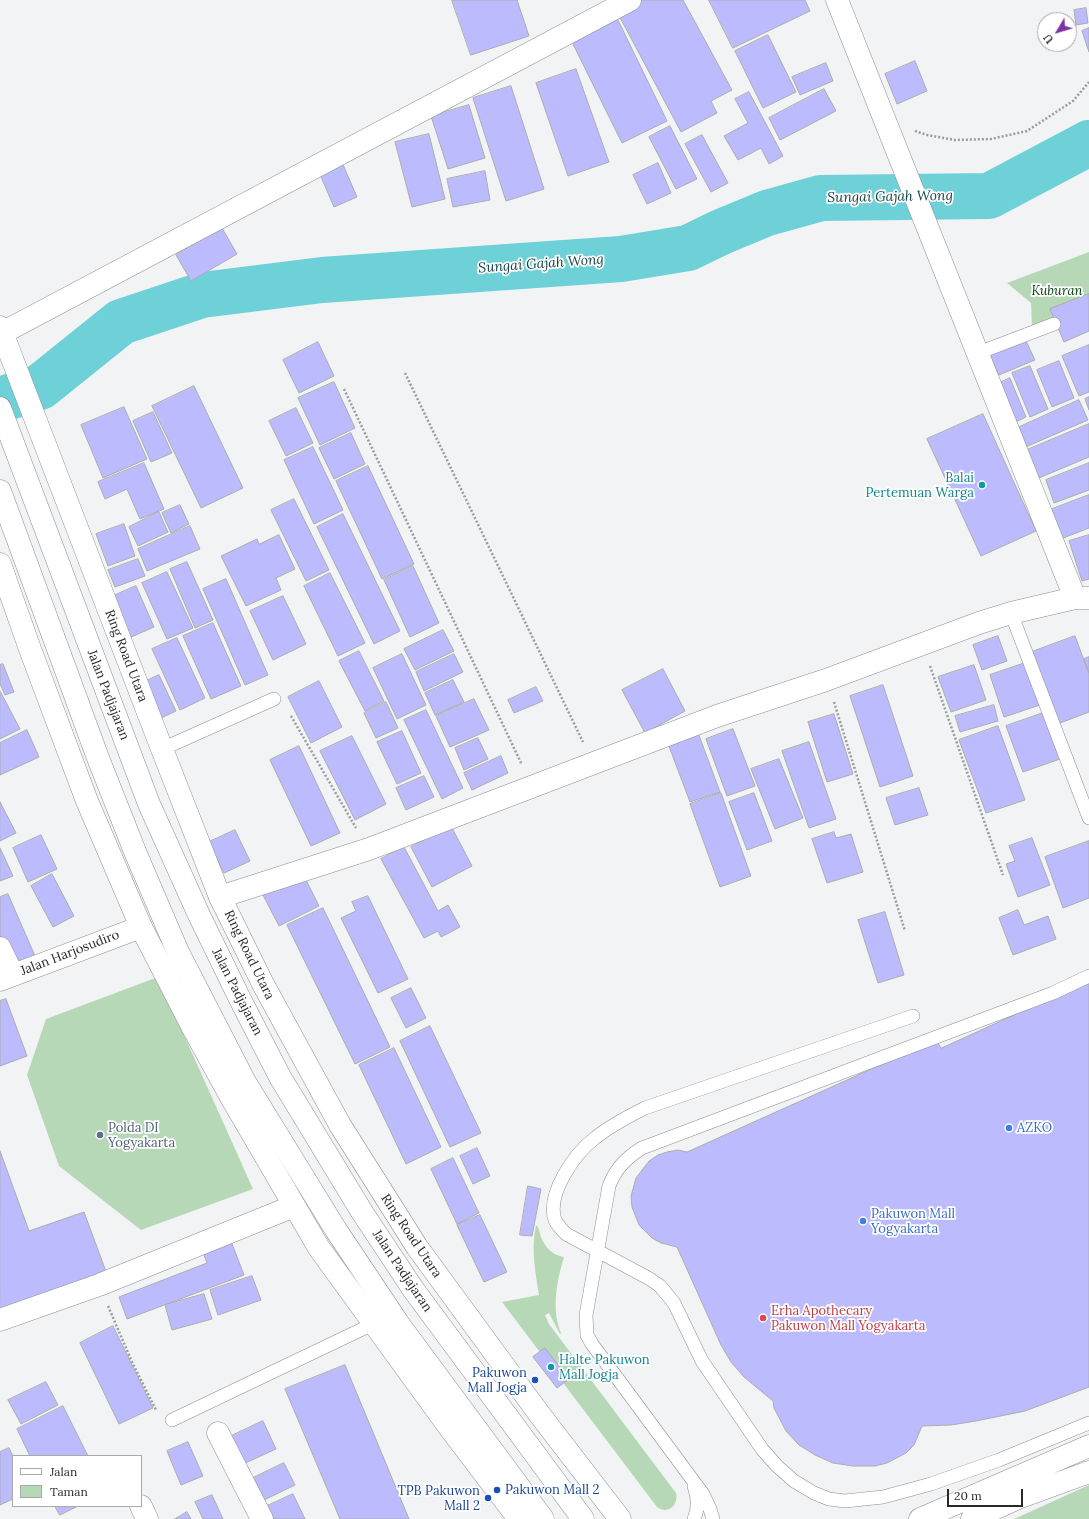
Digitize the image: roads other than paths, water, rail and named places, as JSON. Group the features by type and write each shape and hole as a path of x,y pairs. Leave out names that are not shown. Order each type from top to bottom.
{"main road":[{"path":"2,333 630,0"},
{"path":"220,898 369,849 717,716 826,680 979,623 1011,613 1082,598 978,353 837,0"},
{"name":"Ring Road Utara","path":"2,333 220,898 262,984 340,1125 417,1247 540,1415 620,1519"},
{"name":"Jalan Padjajaran","path":"0,408 149,804 199,915 280,1077 362,1212 413,1289 582,1519"},
{"path":"0,492 98,758 136,854 178,952 245,1082 336,1230 398,1323 544,1519"},
{"path":"0,564 87,801 141,926 232,1099 319,1248 373,1324 519,1519"},
{"name":"Jalan Harjosudiro","path":"7,977 141,926"},
{"path":"0,948 7,977"},
{"path":"0,1320 99,1285 317,1198"},
{"path":"218,1433 262,1519"},
{"path":"972,1519 1017,1488 1089,1446"},
{"path":"920,1519 1017,1488 1089,1472"},
{"path":"141,1507 147,1519"}],"lane":[{"path":"978,353 1054,324"},
{"path":"1011,613 1089,818"},
{"path":"162,749 274,699"},
{"path":"713,1519 710,1508 703,1494 592,1344 587,1335 586,1315 609,1186 620,1164 642,1148 1053,993 1089,976"},
{"path":"913,1016 645,1108 610,1126 593,1139 576,1156 560,1184 554,1207 555,1219 559,1228 566,1234 597,1252 650,1279 660,1286 674,1303 702,1361 762,1448 777,1466 794,1481 814,1493 829,1499 845,1501 883,1497 931,1484 999,1460 1089,1423"},
{"path":"172,1420 373,1324"},
{"path":"1017,1488 1014,1472 1018,1466 1089,1435"},
{"path":"692,1479 697,1495 698,1506 694,1519"}],"waterway":[{"name":"Sungai Gajah Wong","path":"0,400 40,387 121,322 202,295 322,280 621,259 688,248 721,232 767,213 821,198 989,196 1089,143"}],"place":[{"name":"Balai Pertemuan Warga","path":"982,485"},
{"name":"AZKO","path":"1009,1128"},
{"name":"Polda DI Yogyakarta","path":"100,1135"},
{"name":"Pakuwon Mall Yogyakarta","path":"863,1221"},
{"name":"Erha Apothecary Pakuwon Mall Yogyakarta","path":"763,1318"},
{"name":"Halte Pakuwon Mall Jogja","path":"551,1367"},
{"name":"Pakuwon Mall Jogja","path":"535,1380"},
{"name":"Pakuwon Mall 2","path":"497,1490"},
{"name":"TPB Pakuwon Mall 2","path":"488,1498"}],"park label":[{"name":"Kuburan","path":"1057,291"}]}
